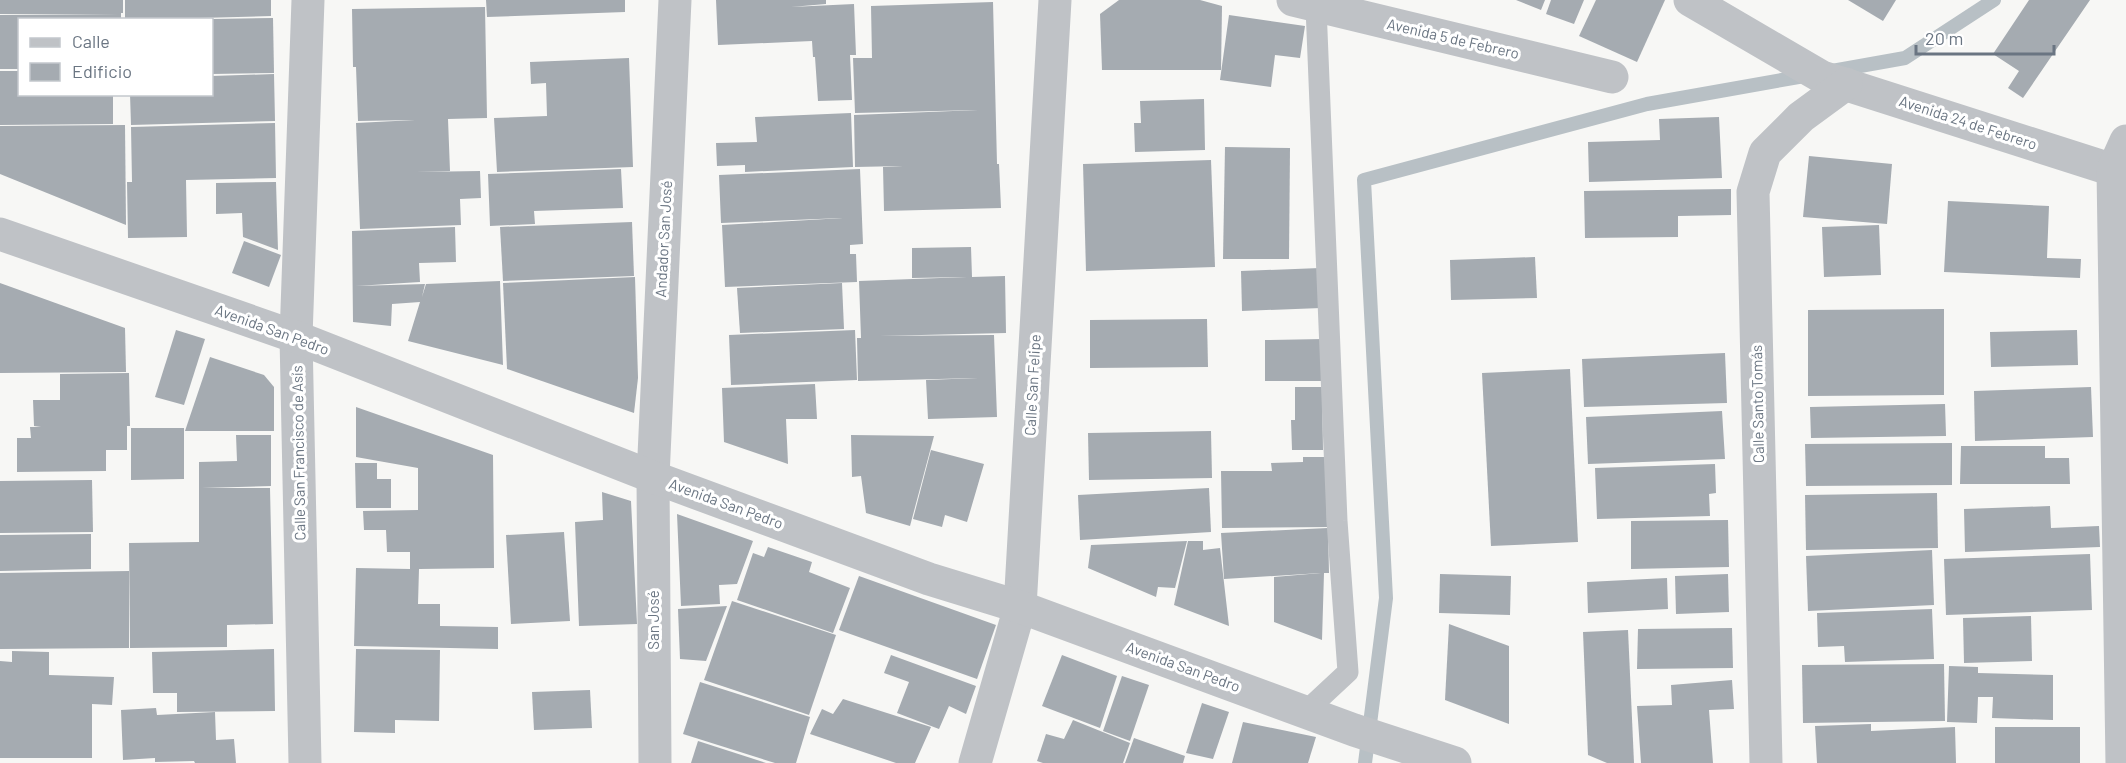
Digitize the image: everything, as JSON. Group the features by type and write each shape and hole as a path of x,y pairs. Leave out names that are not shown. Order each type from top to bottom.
{"street":[{"name":"Calle San Francisco de Asís","path":"305,763 296,337 308,0"},
{"name":"Andador San José","path":"653,477 675,0"},
{"name":"Calle San Felipe","path":"975,763 1020,607 1055,0"},
{"name":"Avenida 24 de Febrero","path":"1690,0 1834,81 2122,160"},
{"name":"Avenida 5 de Febrero","path":"1304,3 1612,76"},
{"name":"Calle Santo Tomás","path":"1766,763 1754,192 1765,153 1834,81"},
{"path":"2122,160 2122,763"},
{"name":"Avenida San Pedro","path":"0,234 296,337 653,477 929,579 1020,607 1305,712 1443,759"},
{"name":"San José","path":"653,477 655,763"}],"lane":[{"path":"1304,3 1348,672 1305,712"}],"building":[{"path":"0,0 123,0 121,18 18,18 18,69 0,69 0,15 119,14 0,14"},
{"path":"125,0 271,0 271,16 125,18"},
{"path":"486,0 625,0 625,12 487,17"},
{"path":"716,0 826,0 826,4 791,7 854,4 856,55 850,55 852,100 818,101 812,41 718,45"},
{"path":"1119,0 1200,0 1222,6 1221,70 1102,70 1100,14"},
{"path":"1516,0 1545,0 1541,10"},
{"path":"1551,0 1584,0 1574,24 1546,14"},
{"path":"1596,0 1665,0 1637,62 1579,36"},
{"path":"1848,0 1896,0 1883,21"},
{"path":"2029,0 2090,0 2023,98 2008,88 2019,71 1993,54"},
{"path":"993,2 997,164 999,164 1001,208 884,211 883,167 903,166 855,167 854,115 978,110 855,113 853,58 872,58 871,6"},
{"path":"485,7 487,118 448,119 450,171 416,172 480,171 481,198 460,199 461,225 360,229 356,123 415,120 358,121 356,67 353,67 352,9"},
{"path":"1229,15 1305,26 1300,58 1275,55 1271,87 1220,80"},
{"path":"273,18 274,73 213,74 213,19"},
{"path":"629,58 633,167 497,172 494,118 547,116 546,83 531,84 530,62"},
{"path":"0,71 18,71 18,96 113,96 113,124 0,125"},
{"path":"274,74 275,121 131,125 130,96 213,96 213,76"},
{"path":"1204,99 1205,150 1135,152 1134,123 1141,123 1140,101"},
{"path":"851,113 853,167 745,172 745,165 717,166 716,143 757,142 755,117"},
{"path":"1719,117 1722,178 1589,182 1588,142 1660,140 1659,119"},
{"path":"275,123 276,178 186,180 187,237 128,238 127,182 132,182 131,127"},
{"path":"125,125 126,225 0,174 0,126"},
{"path":"1225,147 1290,148 1289,259 1223,259"},
{"path":"1809,156 1892,164 1887,224 1803,217"},
{"path":"1211,160 1215,267 1086,271 1083,164"},
{"path":"621,169 623,208 534,211 535,224 490,226 488,174"},
{"path":"860,169 863,244 850,245 850,254 856,254 857,282 725,287 722,225 843,218 721,223 719,175"},
{"path":"276,182 278,250 243,237 242,213 216,214 216,183"},
{"path":"1731,189 1731,215 1678,216 1678,237 1585,238 1584,191"},
{"path":"1948,201 2049,206 2047,258 2081,259 2080,278 1944,272"},
{"path":"632,222 634,276 503,281 500,227"},
{"path":"1879,225 1881,275 1824,277 1822,227"},
{"path":"455,227 456,262 419,263 420,282 356,286 425,284 422,297 426,284 500,281 503,365 408,341 420,302 392,304 391,326 353,322 352,231"},
{"path":"244,241 281,255 269,287 232,273"},
{"path":"971,247 972,277 1005,276 1006,333 879,336 994,335 997,417 928,419 926,380 978,378 858,381 857,338 861,338 859,281 967,277 912,278 912,248"},
{"path":"1535,257 1537,298 1451,300 1450,260"},
{"path":"1320,268 1321,308 1242,311 1241,271"},
{"path":"635,277 638,378 634,413 507,369 503,283"},
{"path":"0,283 125,328 126,372 0,373"},
{"path":"842,283 844,329 740,333 737,288"},
{"path":"1944,309 1944,395 1808,396 1808,310"},
{"path":"1207,319 1208,367 1090,368 1090,320"},
{"path":"176,330 205,339 184,405 155,397"},
{"path":"855,330 857,380 731,385 729,335"},
{"path":"2077,330 2078,365 1991,367 1990,332"},
{"path":"1323,339 1323,381 1265,381 1265,340"},
{"path":"1725,353 1727,403 1584,407 1582,359"},
{"path":"210,357 264,375 274,387 274,431 185,431"},
{"path":"1570,369 1578,542 1491,546 1482,373"},
{"path":"129,373 130,426 127,426 127,450 106,450 106,471 17,472 17,438 31,438 30,427 41,427 34,426 33,400 60,400 60,374"},
{"path":"815,384 817,419 786,419 788,464 724,442 722,388"},
{"path":"1295,387 1322,387 1323,450 1292,450 1291,420 1295,420"},
{"path":"2091,387 2093,437 1975,441 1974,391"},
{"path":"1945,404 1946,436 1811,438 1810,407"},
{"path":"356,407 493,455 494,568 419,569 418,604 440,604 440,626 498,627 498,649 354,646 356,568 410,569 410,552 387,552 386,530 364,530 363,511 418,510 418,468 356,457"},
{"path":"1722,411 1725,459 1588,464 1586,417"},
{"path":"131,428 184,428 184,479 131,480"},
{"path":"1211,431 1212,478 1089,480 1088,433"},
{"path":"236,435 271,435 271,486 202,488 270,488 273,624 227,625 227,647 130,648 129,543 199,542 199,462 237,461"},
{"path":"851,435 934,436 910,526 866,513 861,476 852,477"},
{"path":"1952,443 1952,485 1806,486 1805,444"},
{"path":"1961,446 2045,446 2045,458 2069,458 2070,484 1960,484"},
{"path":"931,450 984,464 967,522 945,515 942,527 913,519"},
{"path":"1303,457 1326,457 1327,527 1222,528 1221,471 1272,471 1271,463 1303,462"},
{"path":"355,463 377,463 377,479 391,479 391,508 356,508"},
{"path":"1715,464 1716,493 1709,494 1710,516 1597,519 1595,468"},
{"path":"92,480 93,532 0,533 0,481"},
{"path":"1209,488 1211,532 1080,540 1078,495"},
{"path":"602,492 631,501 637,624 579,626 575,522 603,520"},
{"path":"1937,493 1938,548 1806,550 1805,495"},
{"path":"2050,506 2051,528 2099,526 2100,547 1965,552 1964,509"},
{"path":"677,514 753,541 737,584 719,585 720,604 681,606"},
{"path":"1728,520 1729,567 1631,569 1631,521"},
{"path":"1328,528 1329,573 1324,573 1322,640 1274,622 1274,577 1321,573 1224,579 1221,533"},
{"path":"564,532 570,621 511,624 506,535"},
{"path":"91,534 91,569 0,571 0,535"},
{"path":"1187,541 1175,588 1158,587 1156,597 1088,568 1091,545"},
{"path":"1188,541 1203,541 1203,550 1220,548 1229,626 1174,605"},
{"path":"768,547 812,562 809,572 850,588 833,633 737,600 753,553 764,557"},
{"path":"1932,550 1934,605 1808,611 1806,556"},
{"path":"2090,554 2092,610 1946,615 1944,559"},
{"path":"129,571 129,648 0,649 0,573"},
{"path":"1440,574 1511,576 1510,615 1439,613"},
{"path":"1728,574 1729,612 1676,614 1675,576"},
{"path":"859,576 996,625 977,679 839,630"},
{"path":"1667,578 1668,609 1588,613 1587,582"},
{"path":"732,601 836,635 809,715 704,680"},
{"path":"727,606 706,661 680,659 678,609"},
{"path":"1932,609 1934,659 1845,662 1844,646 1818,647 1817,613"},
{"path":"2031,616 2032,661 1964,663 1963,618"},
{"path":"1449,624 1509,646 1509,724 1445,700"},
{"path":"1732,628 1733,668 1637,669 1638,629"},
{"path":"1628,630 1634,763 1607,763 1588,755 1583,632"},
{"path":"274,649 275,711 177,712 177,693 153,693 152,652"},
{"path":"356,649 440,650 439,721 395,720 395,733 354,732"},
{"path":"12,651 49,652 49,675 114,677 112,705 92,704 92,758 0,758 0,661 12,662"},
{"path":"891,655 976,686 966,714 949,706 939,729 897,713 909,682 884,673"},
{"path":"1062,655 1117,676 1100,728 1042,706"},
{"path":"1944,664 1945,721 1803,723 1802,665"},
{"path":"1949,666 1978,667 1978,673 2053,675 2053,720 1992,718 1993,697 1978,697 1977,723 1947,722"},
{"path":"1122,676 1149,685 1130,741 1103,731"},
{"path":"1732,680 1734,709 1709,710 1713,763 1641,763 1637,706 1672,705 1671,685"},
{"path":"700,682 810,717 796,763 775,763 683,734"},
{"path":"590,690 592,728 534,730 532,692"},
{"path":"843,699 931,727 915,763 896,763 810,734 822,709 833,714"},
{"path":"1202,703 1229,712 1213,759 1186,753"},
{"path":"156,708 157,715 215,712 216,740 234,739 236,763 155,762 155,758 123,760 121,710"},
{"path":"1073,720 1130,743 1123,763 1043,763 1037,761 1046,734 1064,739"},
{"path":"1243,722 1316,737 1308,763 1232,763"},
{"path":"1871,724 1871,731 1955,727 1956,763 1817,763 1815,726"},
{"path":"1995,727 2080,727 2080,763 1995,763"},
{"path":"1134,738 1185,756 1183,763 1125,763"},
{"path":"698,741 766,763 691,763"}],"waterway":[{"path":"1832,71 1905,58 1994,0"},
{"path":"1365,763 1386,598 1364,180 1647,104 1810,75"}]}
